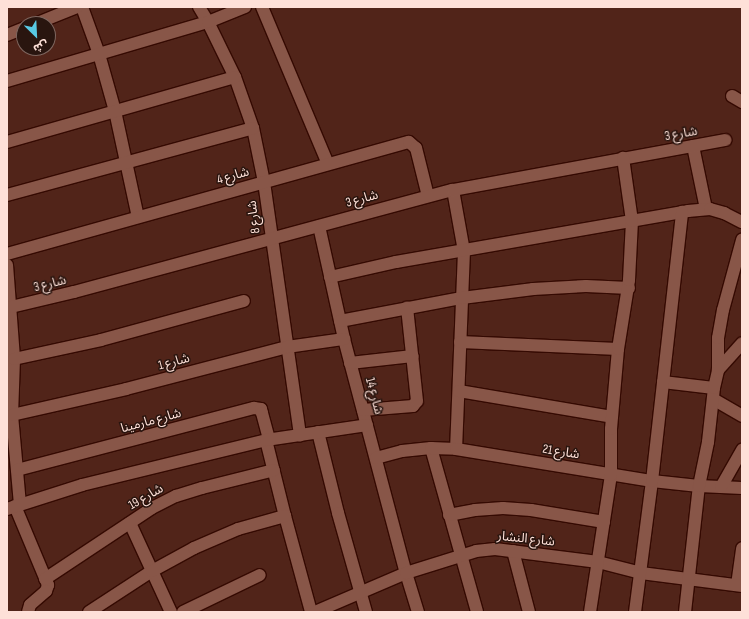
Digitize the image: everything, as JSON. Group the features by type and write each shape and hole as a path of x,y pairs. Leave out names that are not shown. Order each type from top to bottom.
{"street":[{"path":"55,16 77,7"},
{"path":"82,7 100,54 115,111 138,217"},
{"name":"شارع 8","path":"199,7 208,22 235,78 253,128 264,182 270,239 300,435"},
{"path":"7,81 208,22 245,7"},
{"path":"262,7 328,164"},
{"path":"7,142 235,78"},
{"path":"7,195 253,128"},
{"name":"شارع 3","path":"11,307 60,296 453,190 725,140"},
{"name":"شارع 4","path":"7,254 410,142 416,148 428,196"},
{"path":"693,146 706,209"},
{"path":"590,612 611,475 612,416 618,349 628,288 632,221 623,158"},
{"path":"453,190 464,250 456,449"},
{"path":"330,277 396,262 682,212 706,209 724,213 742,222"},
{"path":"635,612 652,481 682,212"},
{"name":"شارع 14","path":"319,226 350,363 406,573 418,612"},
{"path":"685,612 699,486 708,442 718,370 718,344 723,310 742,240"},
{"path":"7,265 14,359 12,414 17,470 14,507 48,585 46,591 30,605 28,612"},
{"path":"340,322 462,298 586,286 628,288"},
{"path":"14,359 101,340 244,302"},
{"path":"363,410 412,406 416,404 417,397 407,308"},
{"name":"شارع 1","path":"12,414 126,389 287,347 344,339"},
{"path":"460,342 618,349"},
{"path":"718,370 742,343"},
{"path":"350,363 413,356"},
{"path":"663,382 714,394 742,416"},
{"path":"459,391 612,416"},
{"name":"شارع مارمينا","path":"17,470 257,408 262,413 268,440"},
{"path":"14,507 82,485 268,440 367,425"},
{"path":"318,432 338,514 366,612"},
{"path":"268,440 285,516 311,612"},
{"path":"431,448 477,612"},
{"name":"شارع 21","path":"376,458 402,451 431,448 456,449 652,481 721,488 742,488"},
{"path":"721,488 742,450"},
{"name":"شارع 19","path":"45,579 152,508 176,496 274,470"},
{"path":"450,515 476,510 504,508 531,510 604,522"},
{"path":"89,612 152,571 194,548 238,529 285,516"},
{"path":"130,523 170,612"},
{"path":"739,585 742,548"},
{"name":"شارع النشار","path":"315,612 406,573 461,555 476,551 495,549 598,562 641,573 739,585"},
{"path":"513,551 529,612"},
{"path":"183,612 260,575"}]}
